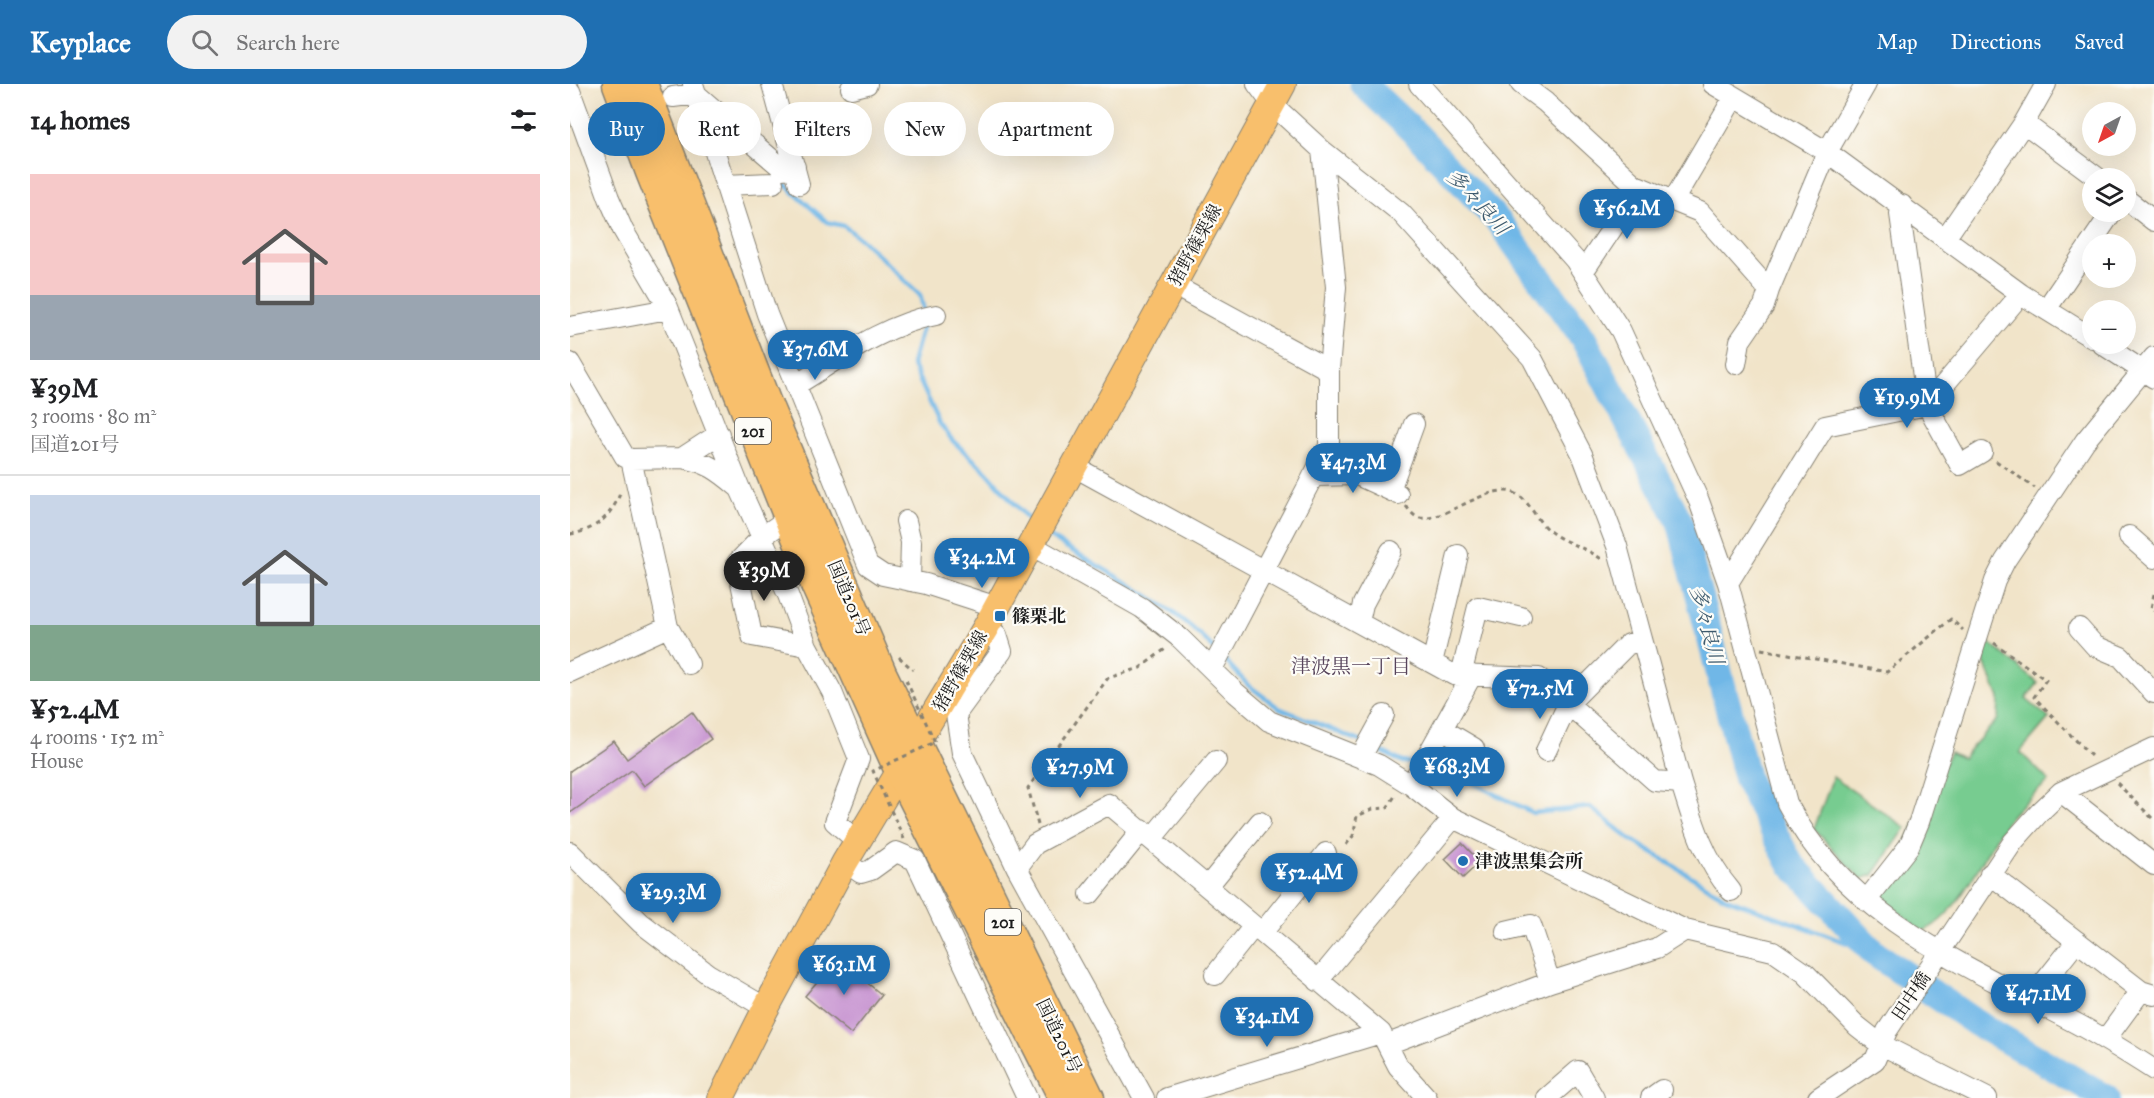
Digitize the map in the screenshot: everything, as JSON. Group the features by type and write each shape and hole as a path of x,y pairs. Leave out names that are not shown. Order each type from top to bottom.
{"highway":[{"name":"国道201号","path":"618,84 651,172 799,511 901,773 1064,1098"},
{"name":"国道201号","path":"642,84 765,401 799,511 1089,1098"}],"main road":[{"name":"猪野篠栗線","path":"721,1098 766,1008 851,852 901,773 1031,545 1173,285 1272,92"}],"street":[{"path":"694,89 783,169 797,176 772,84"},
{"path":"1419,84 1583,272 1621,331 1699,501 1728,583 1787,804 1800,830 1818,853 1866,901 1938,955 2030,1000 2105,1040 2154,1070"},
{"path":"1521,84 1545,102 1640,187 1700,213 1769,290"},
{"path":"1713,84 1827,152 2021,294 2082,331"},
{"path":"1736,364 1740,341 1764,306 1827,152 1866,84"},
{"path":"1946,237 2024,123 2046,84"},
{"path":"673,97 694,89"},
{"path":"694,89 767,314 868,565 883,575 910,581 991,617 1002,651 956,714 962,753 1017,868 1144,1098"},
{"path":"570,91 584,120 623,230 668,309 740,489 763,536 807,646 832,692 859,759 835,822 861,873 871,870 896,852 915,860 1027,1098"},
{"path":"1272,92 1322,150 1401,213 1532,358 1582,454 1624,572 1681,783 1698,837 1720,878 1731,891"},
{"path":"1673,201 1734,97"},
{"path":"2024,123 2085,168"},
{"path":"1212,669 1329,446 1329,369 1336,287 1322,150"},
{"path":"725,185 773,183"},
{"path":"1583,272 1640,187"},
{"path":"1902,205 1900,214 1927,405 1960,465 1982,452"},
{"path":"2136,207 2154,221"},
{"path":"2046,308 2105,222"},
{"path":"1173,285 1329,369"},
{"path":"1728,583 1825,426 1927,405 2021,294"},
{"path":"570,327 668,309"},
{"path":"796,385 870,340 918,318 936,315"},
{"path":"1866,901 1909,846 1919,822 1995,581 2005,561 2085,441 2151,369 2122,354"},
{"path":"570,363 628,458 668,627 688,664"},
{"path":"1312,476 1357,475 1394,492 1413,424"},
{"path":"682,458 719,434"},
{"path":"628,458 701,460 718,470 740,489"},
{"path":"1073,466 1454,675 1539,678 1655,781 1681,783"},
{"path":"807,646 752,636 737,563 763,536 799,511 840,491"},
{"path":"906,521 911,542 910,581"},
{"path":"2129,536 2154,558"},
{"path":"1031,545 1142,608 1180,638 1269,721 1360,757 1407,783 1453,818 1685,930 1773,951 1805,973 1857,1026 1883,1037 1983,1097"},
{"path":"1359,622 1363,604 1391,551"},
{"path":"1432,663 1458,555"},
{"path":"1407,783 1442,729 1466,675 1478,607 1521,617"},
{"path":"570,672 668,627"},
{"path":"2079,628 2095,646 2121,657 2154,693"},
{"path":"1546,751 1568,704 1627,645 1641,639"},
{"path":"1360,757 1384,715"},
{"path":"1442,729 1474,748"},
{"path":"2154,748 2061,792 2154,865"},
{"path":"1090,894 1216,761"},
{"name":"田中橋","path":"1818,1098 1875,1060 1883,1037 1990,874 2013,842 2061,792"},
{"path":"1017,868 1035,844 1109,804 1385,1038 1398,1066 1427,1098"},
{"path":"1318,981 1453,818"},
{"path":"1208,886 1260,822"},
{"path":"570,852 641,923 708,974 766,1008"},
{"path":"1215,975 1326,853"},
{"path":"1990,874 2147,993 2105,1040"},
{"path":"1506,931 1531,925 1550,982"},
{"path":"1167,1098 1385,1038 1657,948 1685,930"},
{"path":"2030,1000 2077,941"},
{"path":"1547,1098 1578,1071 1594,1098"}],"path":[{"path":"1982,452 2047,498"},
{"path":"570,534 604,519 615,507 626,475 628,458"},
{"path":"1394,492 1411,513 1420,518 1432,517 1487,493 1506,490 1517,494 1530,506 1547,529 1595,553 1624,572"},
{"path":"2154,594 2151,608 2154,611"},
{"path":"1745,645 1887,672 1951,619 2046,680 2034,697 2154,820"},
{"path":"1035,844 1039,830 1028,788 1108,678 1140,668 1180,638"},
{"path":"904,840 873,771 935,742 906,678"},
{"path":"1346,845 1353,836 1357,816 1373,809 1387,808 1407,783"}],"green space":[{"path":"1985,639 2038,683 2026,699 2049,718 2020,752 2049,781 2011,816 1948,913 1922,931 1879,896 1950,752 1962,758 1998,719 1999,698 1979,649"},
{"path":"1833,777 1906,828 1873,875 1861,879 1814,829"}],"building":[{"path":"692,712 711,739 644,786 632,770 570,813 570,771 614,741 627,759"},
{"name":"津波黒集会所","path":"1462,843 1480,862 1463,878 1445,859"},
{"path":"837,958 882,995 851,1034 805,996"}],"waterway":[{"name":"多々良川","path":"1363,84 1417,135 1498,221 1583,338 1680,522 1747,780 1790,863 1874,953 1976,1023 2106,1098"},
{"path":"779,179 827,222 844,226 863,241 920,295 924,311"},
{"path":"923,323 912,364 940,424 953,441 987,472 1033,525"},
{"path":"1047,535 1178,616 1215,650"},
{"path":"1223,658 1248,685 1279,708 1362,742"},
{"path":"1373,747 1402,762 1417,763"},
{"path":"1429,764 1454,769 1475,784 1533,813 1590,807 1630,839 1726,898 1874,953"}],"place":[{"name":"篠栗北","path":"1000,616"},
{"name":"津波黒集会所","path":"1463,861"}],"district":[{"name":"津波黒一丁目","path":"1351,666"}]}
